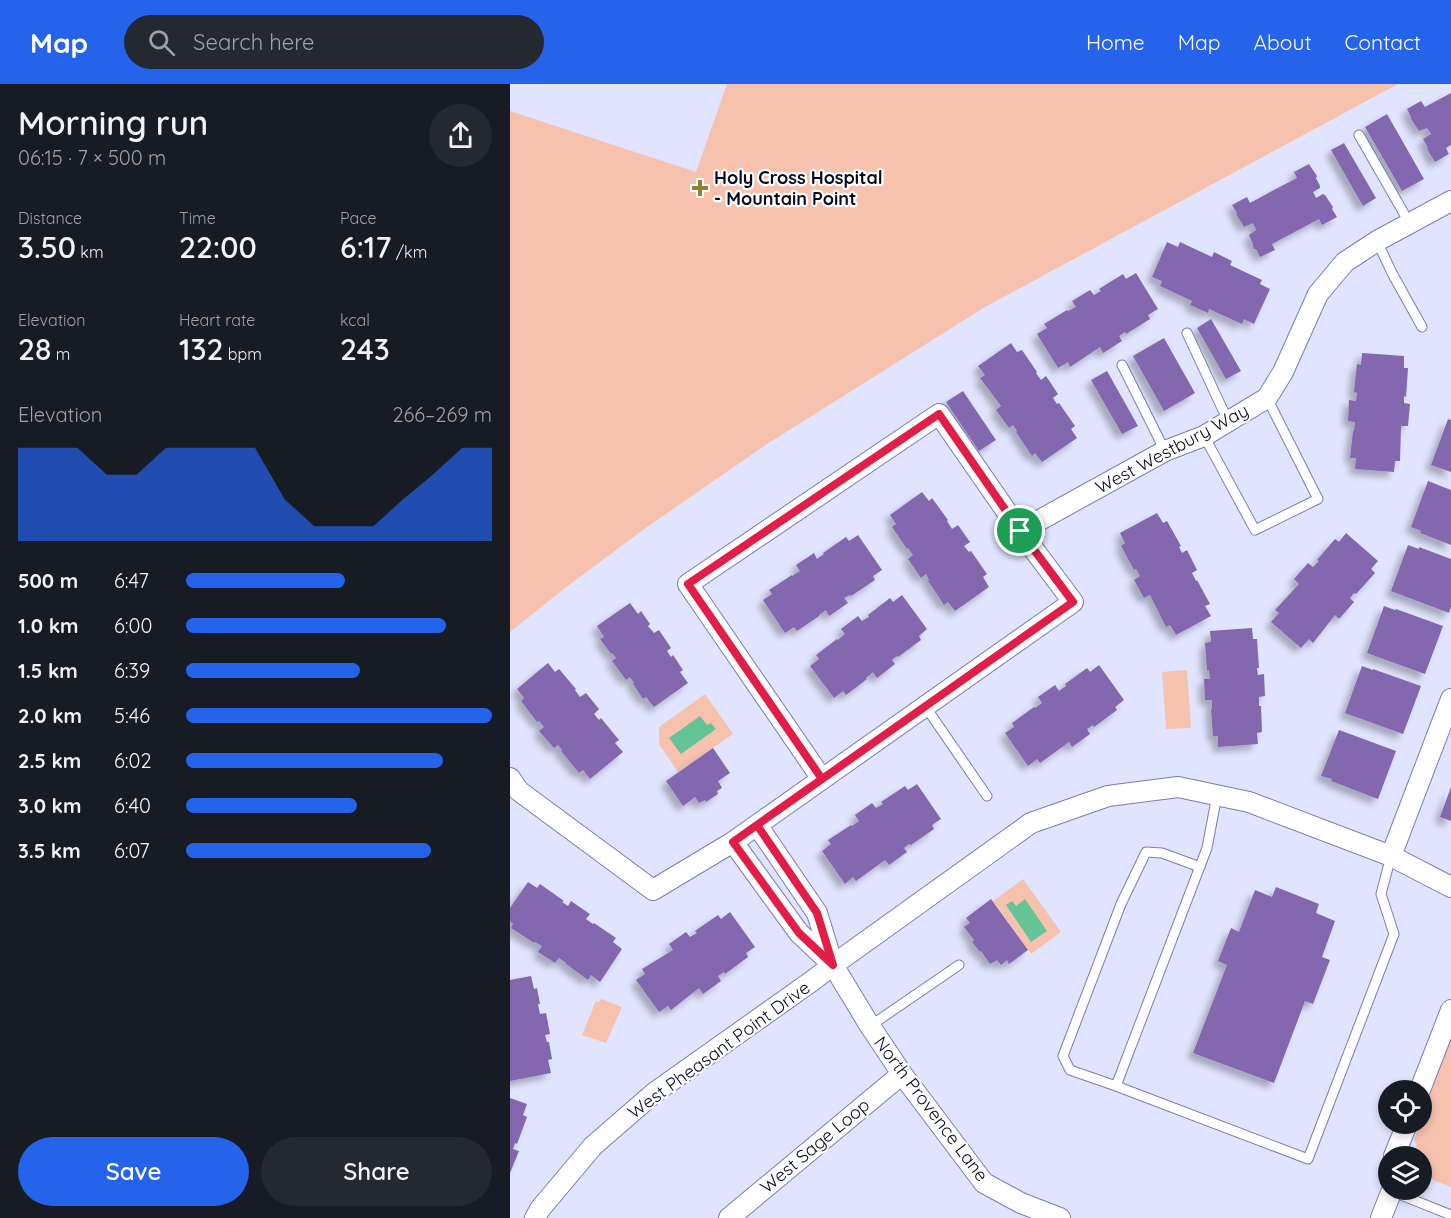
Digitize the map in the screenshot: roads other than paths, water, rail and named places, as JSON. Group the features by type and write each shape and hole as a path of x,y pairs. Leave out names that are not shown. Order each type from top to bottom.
{"street":[{"name":"West Westbury Way","path":"1020,531 1165,451 1204,436 1267,398 1283,372 1318,294 1345,262 1451,201"},
{"path":"510,778 519,791 653,890 733,842 1073,602 1020,531 939,414 688,584 822,779"},
{"path":"1390,856 1451,699"},
{"name":"West Pheasant Point Drive","path":"535,1218 593,1146 654,1093 1031,823 1108,796 1178,787 1249,802 1390,856 1451,887"},
{"path":"757,825 817,913 833,965"},
{"path":"733,842 799,933 833,965"},
{"name":"North Provence Lane","path":"833,965 902,1074 984,1183 1018,1211 1060,1218"},
{"path":"1424,1080 1451,1010"},
{"name":"West Sage Loop","path":"729,1218 902,1074"},
{"path":"1381,1218 1388,1200"}],"lane":[{"path":"1359,135 1410,224"},
{"path":"1377,242 1422,327"},
{"path":"1187,333 1228,421"},
{"path":"1122,365 1165,451"},
{"path":"1204,436 1255,530 1318,499 1267,398"},
{"path":"925,706 987,796"},
{"path":"1116,1086 1207,848 1217,795"},
{"path":"1200,867 1162,854 1146,852 1121,904 1063,1056 1070,1070 1308,1159 1394,934 1382,894 1390,856"},
{"path":"870,1026 959,965"},
{"path":"1416,1200 1451,1215"}],"place":[{"name":"Holy Cross Hospital - Mountain Point","path":"700,188"}]}
